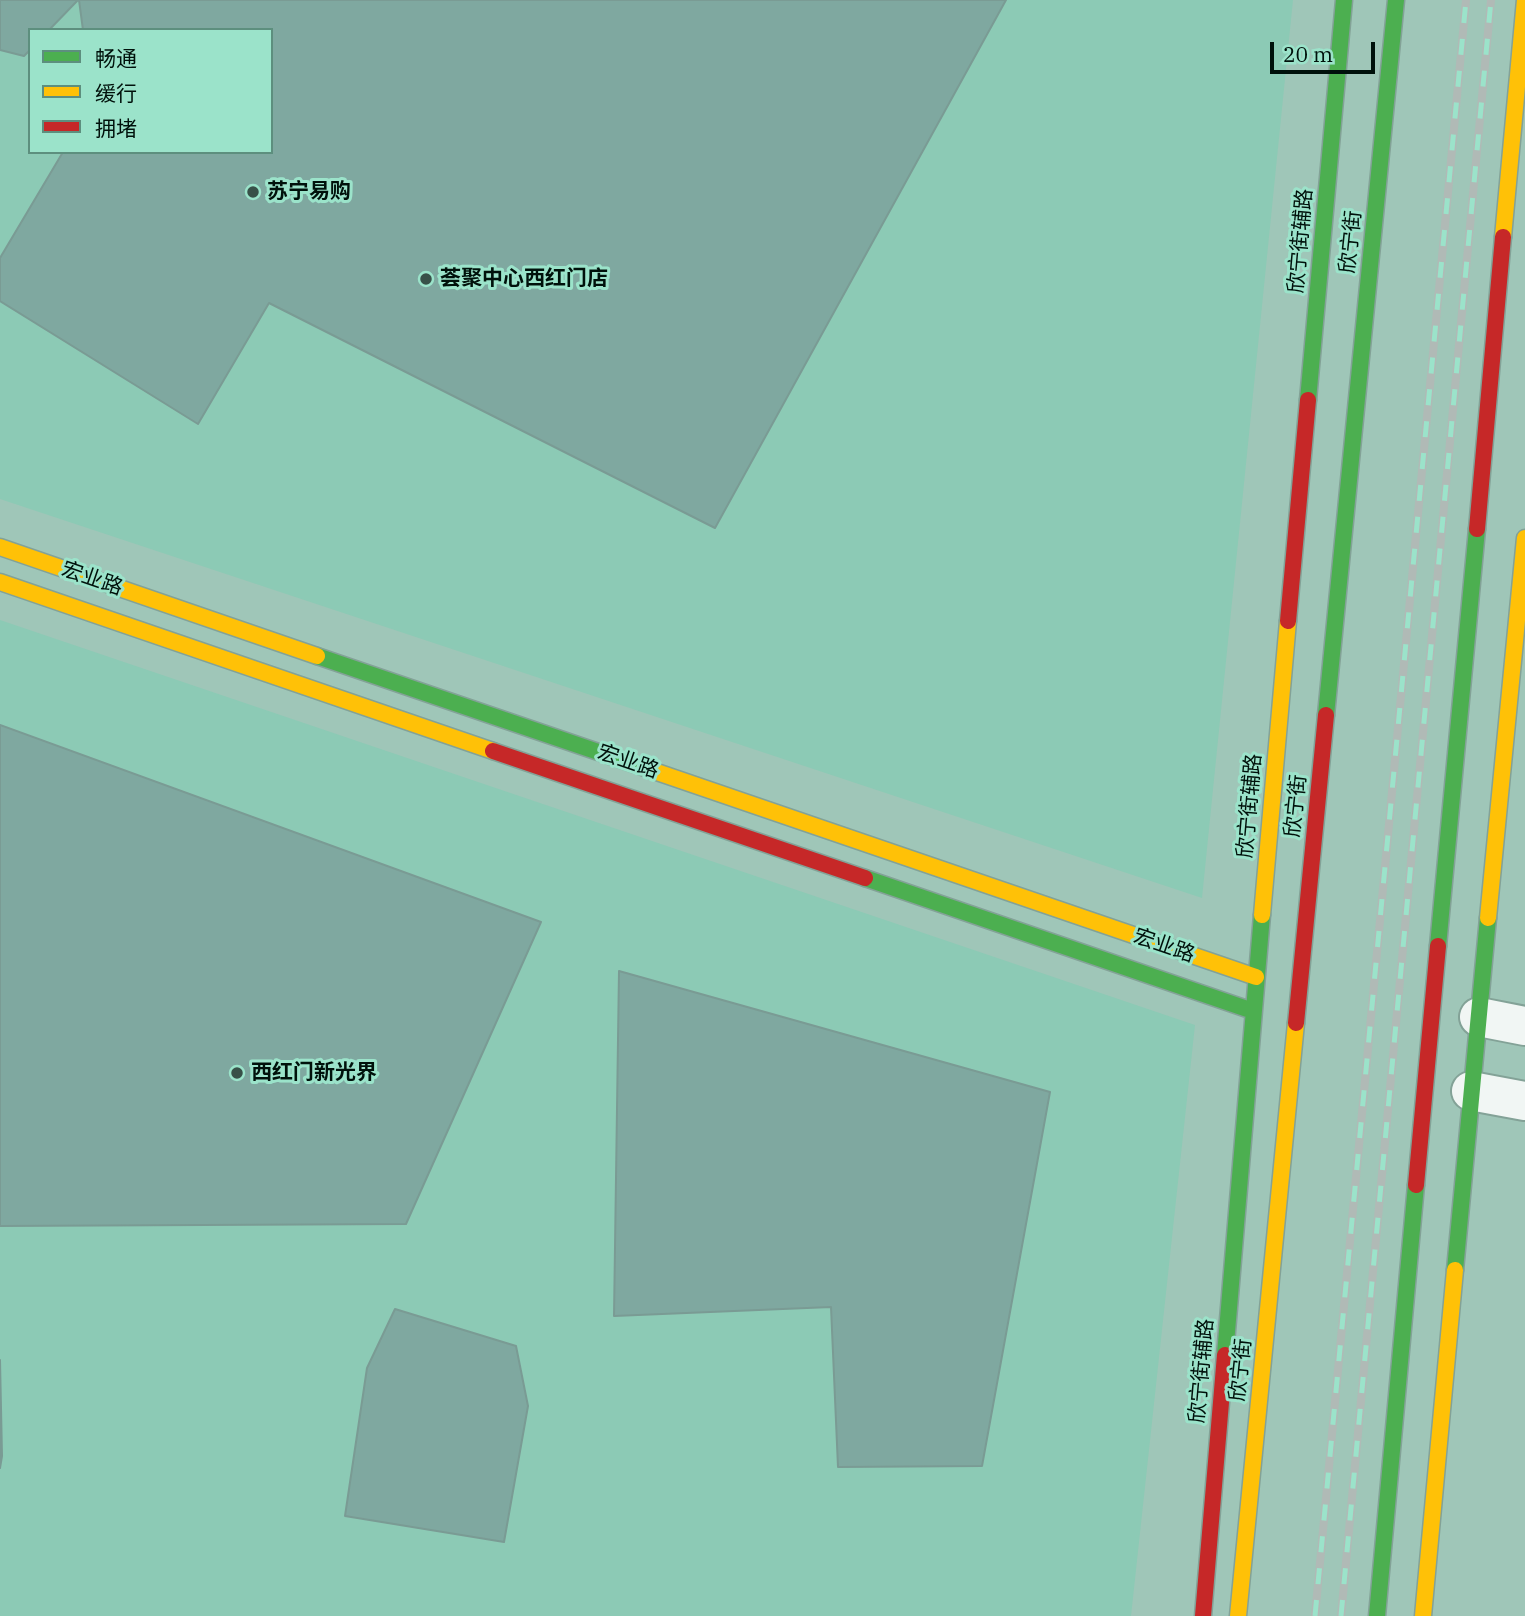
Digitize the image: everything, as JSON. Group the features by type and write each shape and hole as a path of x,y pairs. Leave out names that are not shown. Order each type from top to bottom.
{"street":[{"name":"欣宁街辅路","path":"1203,1616 1253,1011 1344,0"},
{"name":"欣宁街","path":"1238,1616 1396,0"},
{"path":"1377,1616 1525,0"},
{"path":"1423,1616 1525,538"},
{"name":"宏业路","path":"0,547 1256,977"},
{"name":"宏业路","path":"0,582 1253,1011"},
{"path":"1479,1017 1525,1026"},
{"path":"1471,1091 1525,1101"},
{"path":"1410,1605 1429,1548"}],"shaded area":[{"path":"0,0 1293,0 1202,898 0,499"},
{"path":"0,620 1195,1025 1131,1616 0,1616"}],"building":[{"path":"0,0 78,0 51,28 28,28 28,52 24,56 0,50"},
{"name":"荟聚中心西红门店","path":"79,0 1006,0 715,528 269,303 198,424 0,301 0,258 62,154 273,154 273,28 83,28"},
{"name":"西红门新光界","path":"0,725 541,922 406,1224 0,1226"},
{"path":"619,971 1050,1092 982,1466 838,1467 831,1307 614,1316"},
{"path":"395,1309 516,1346 528,1406 504,1542 345,1516 367,1368"},
{"path":"0,1360 2,1456 0,1468"}],"railway":[{"path":"1315,1616 1466,0"},
{"path":"1341,1616 1491,0"}],"traffic: fast":[{"path":"1308,400 1344,0"},
{"path":"1326,715 1396,0"},
{"path":"1438,946 1477,529"},
{"path":"317,656 651,770"},
{"path":"865,878 1253,1011"},
{"path":"1225,1355 1262,915"},
{"path":"1455,1270 1488,918"},
{"path":"1377,1616 1416,1185"}],"traffic: slow":[{"path":"1503,237 1525,0"},
{"path":"1488,918 1525,538"},
{"path":"0,547 317,656"},
{"path":"0,582 493,751"},
{"path":"1262,915 1288,621"},
{"path":"651,770 1256,977"},
{"path":"1238,1616 1296,1023"},
{"path":"1423,1616 1455,1270"}],"traffic: jam":[{"path":"1477,529 1503,237"},
{"path":"1288,621 1308,400"},
{"path":"1296,1023 1326,715"},
{"path":"493,751 865,878"},
{"path":"1416,1185 1438,946"},
{"path":"1203,1616 1225,1355"}],"place":[{"name":"苏宁易购","path":"253,192"},
{"name":"荟聚中心西红门店","path":"426,279"},
{"name":"西红门新光界","path":"237,1073"}]}
